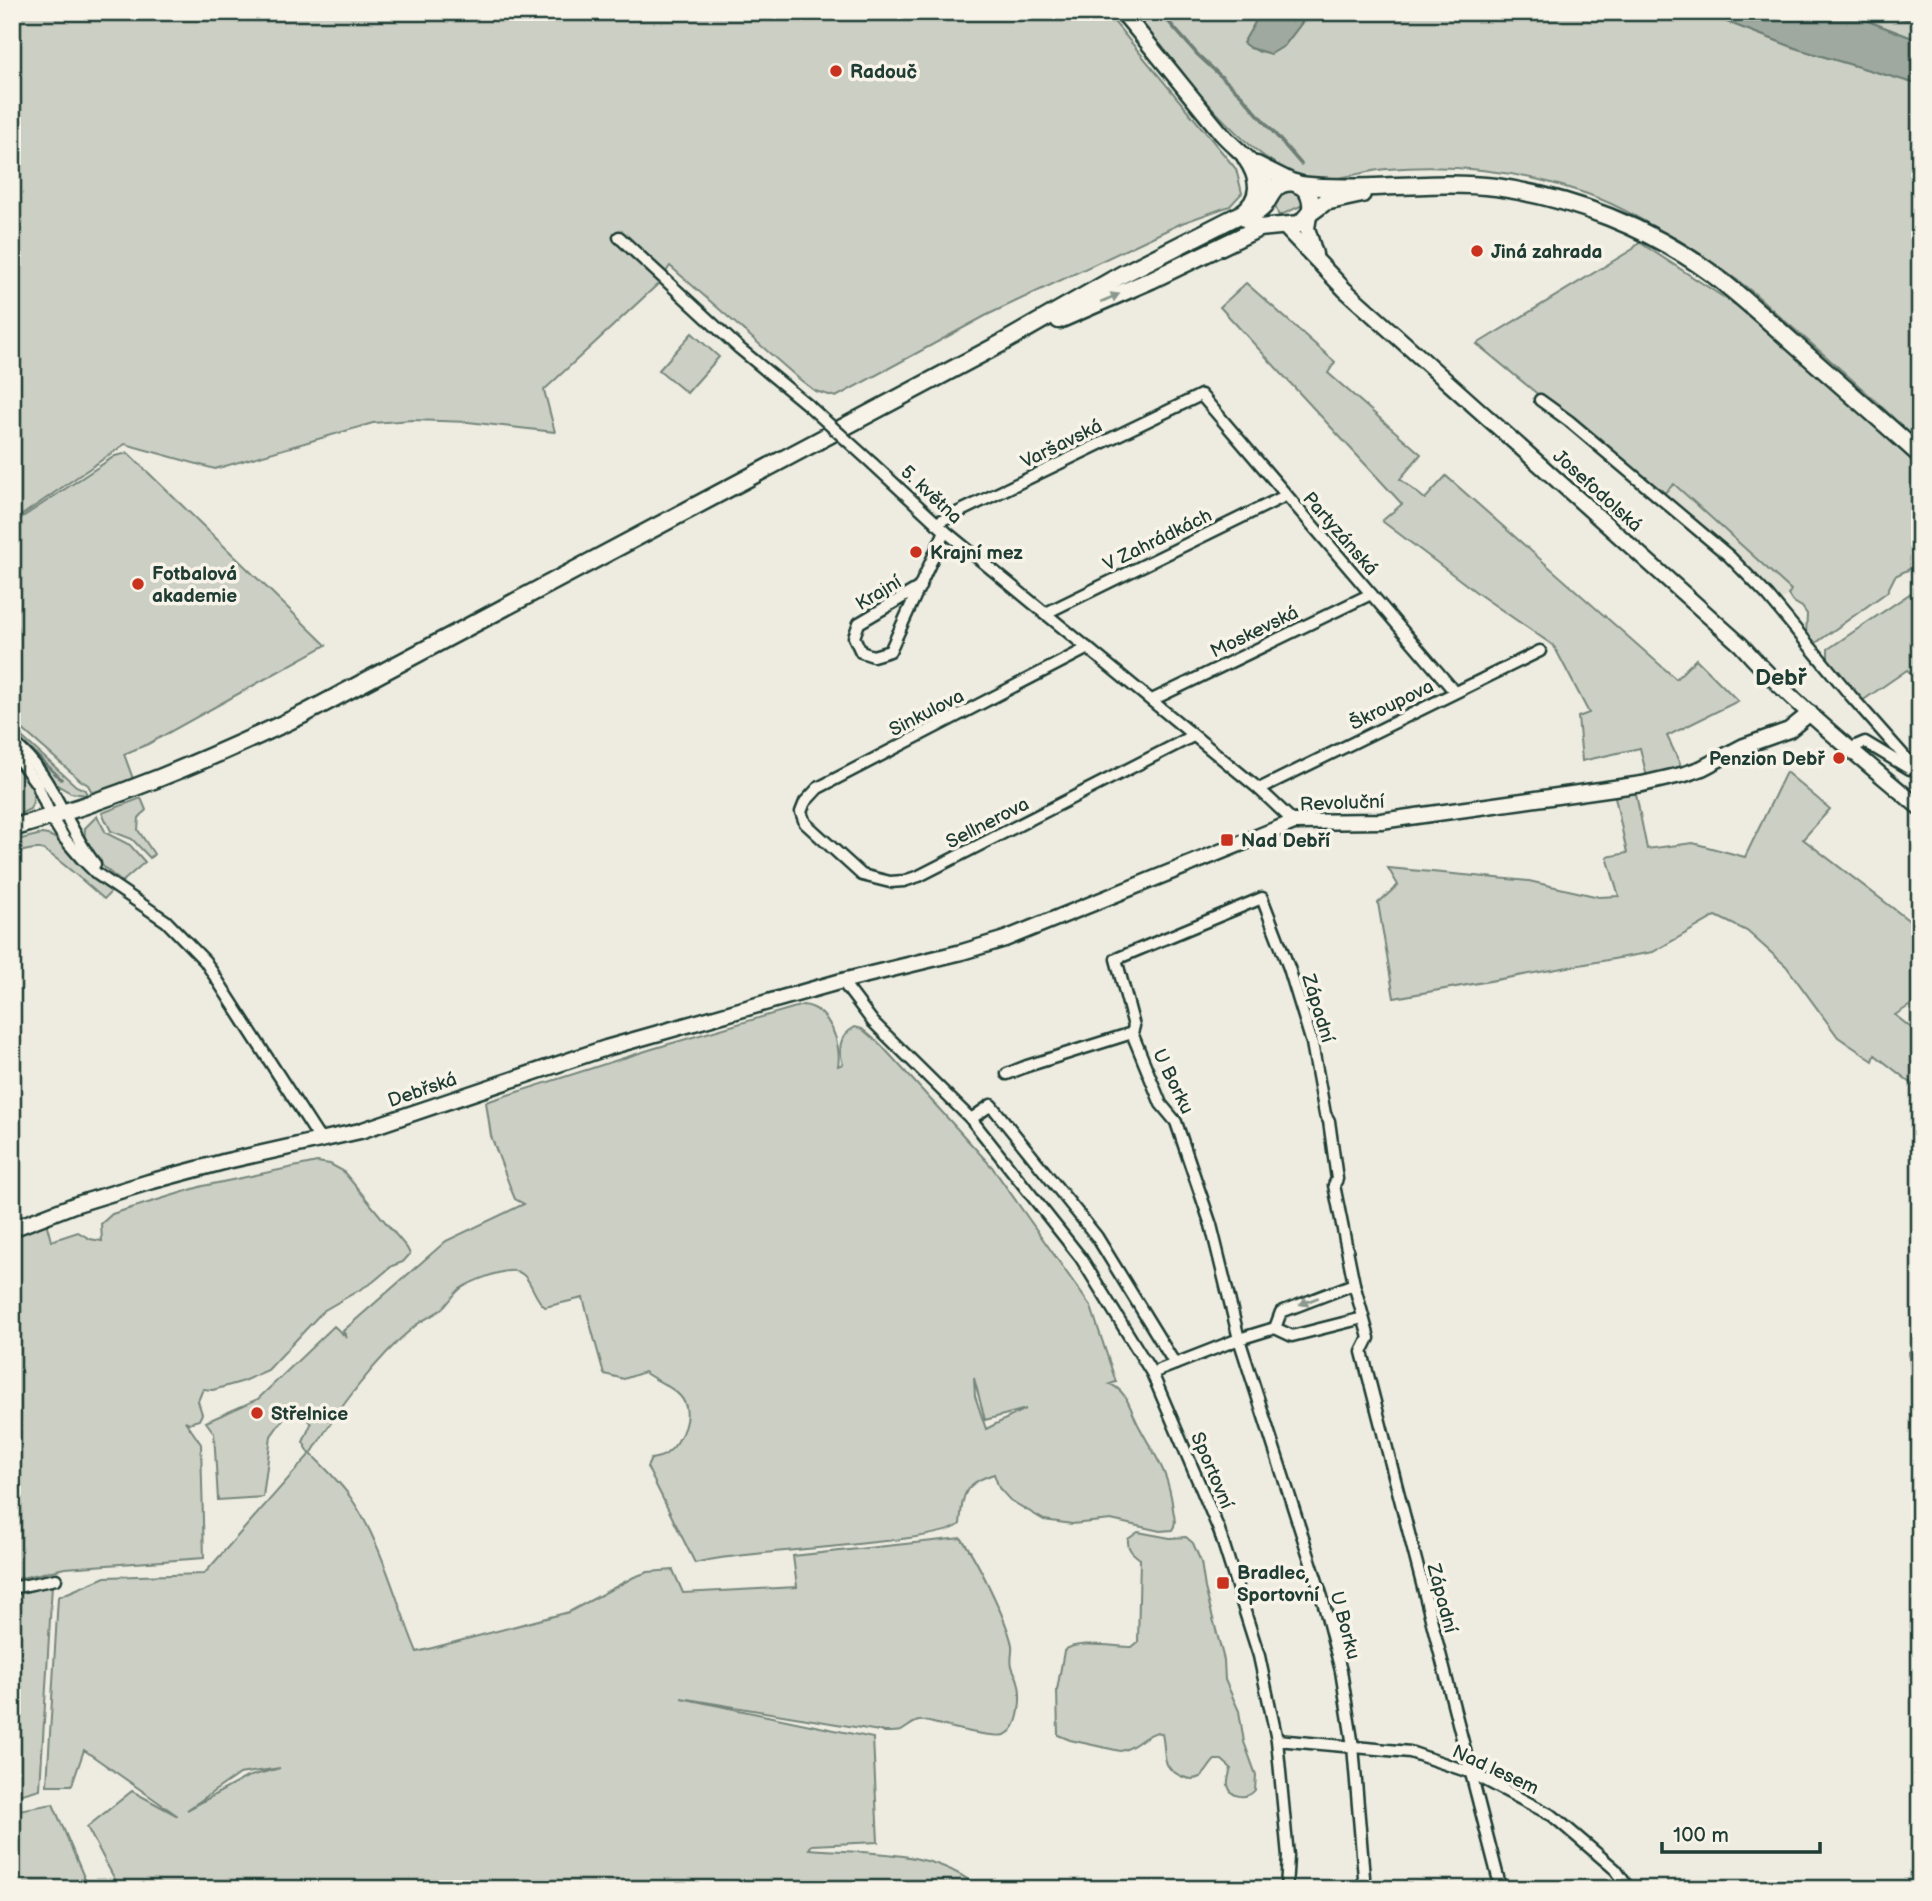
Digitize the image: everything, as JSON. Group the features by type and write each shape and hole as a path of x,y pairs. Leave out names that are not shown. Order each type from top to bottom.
{"main road":[{"path":"1122,12 1219,130 1266,181 1270,196 1270,214 1283,225"},
{"path":"1246,158 1305,189 1311,197 1309,214"},
{"path":"12,828 58,815 201,762 304,714 1002,344 1101,286 1241,214 1253,202 1258,187 1257,178 1246,158"},
{"path":"1188,241 1253,215 1282,184 1327,187 1436,183 1477,185 1539,195 1602,215 1665,244 1710,273 1745,300 1920,455"},
{"path":"1002,344 1139,286 1247,233 1266,226 1298,225 1317,206 1329,201 1404,185"},
{"name":"Josefodolská","path":"1309,214 1308,231 1318,262"},
{"name":"Josefodolská","path":"1283,225 1345,290 1741,645 1810,713 1920,808"},
{"name":"Revoluční","path":"842,981 1005,939 1150,878 1294,822 1381,821 1653,782 1685,774 1744,746 1789,730 1810,713"},
{"name":"Debřská","path":"12,1228 149,1182 360,1131 606,1048 842,981"}],"street":[{"name":"5. května","path":"619,237 945,531 1259,789 1294,822"},
{"name":"Partyzánská","path":"1202,396 1455,692"},
{"name":"Varšavská","path":"936,523 1202,396"},
{"name":"Josefodolská","path":"1540,400 1569,421 1729,556 1768,596 1920,774"},
{"name":"V Zahrádkách","path":"1044,614 1285,496"},
{"name":"Krajní","path":"920,587 859,623 854,637 860,652 873,656 890,652 920,587 945,531"},
{"name":"Moskevská","path":"1152,700 1371,594"},
{"name":"Sinkulova","path":"805,823 801,812 805,802 818,788 1088,648"},
{"name":"Škroupova","path":"1259,789 1540,651"},
{"name":"Sellnerova","path":"805,823 862,875 890,882 904,881 919,876 1193,736"},
{"path":"12,742 33,762 58,815"},
{"name":"Josefodolská","path":"1851,748 1865,742 1873,745 1920,774"},
{"path":"12,750 58,815 111,882 166,920 205,961 321,1141"},
{"name":"Západní","path":"1116,959 1262,898 1289,968 1312,1043 1325,1114 1329,1121 1337,1179 1334,1185 1368,1338 1362,1352 1501,1889"},
{"name":"U Borku","path":"1116,959 1134,1026 1132,1033 1161,1104 1175,1122 1211,1225 1239,1339 1322,1597 1341,1671 1353,1746 1365,1889"},
{"name":"Sportovní","path":"842,981 873,1022 971,1119 1081,1258 1152,1373 1219,1530 1259,1656 1277,1740 1288,1856 1286,1889"},
{"path":"1007,1074 1132,1033"},
{"path":"971,1119 991,1105 1097,1237 1175,1364"},
{"path":"1275,1328 1281,1312 1354,1284"},
{"path":"1152,1373 1275,1328 1292,1336 1363,1318"},
{"path":"12,1588 57,1579"},
{"name":"Nad lesem","path":"1277,1740 1410,1752 1472,1773 1553,1816 1616,1870 1629,1889"}],"shaded area":[{"path":"12,12 1106,12 1236,169 1242,193 1230,206 1182,223 987,315 836,397 815,391 798,378 670,266 658,284 544,390 555,432 468,422 412,420 373,423 215,469 125,444 12,522"},
{"path":"1134,12 1261,12 1244,43 1259,52 1284,46 1310,12 1701,12 1798,49 1920,85 1920,440 1911,435 1759,297 1711,262 1647,223 1600,199 1552,183 1482,170 1434,167 1387,169 1345,177 1313,179 1281,167 1257,151 1211,106"},
{"path":"1261,12 1310,12 1284,46 1271,54 1243,43"},
{"path":"1701,12 1844,12 1920,41 1920,85 1798,49"},
{"path":"1845,12 1870,12 1920,22 1920,41"},
{"path":"1287,189 1299,192 1305,204 1279,216 1274,204 1276,196"},
{"path":"1639,242 1737,306 1850,403 1920,468 1920,564 1895,576 1887,592 1813,645 1806,635 1807,614 1788,595 1791,590 1674,484 1661,496 1477,344 1633,249"},
{"path":"1246,283 1335,362 1328,373 1421,454 1400,479 1425,499 1446,476 1676,679 1696,659 1738,701 1667,736 1683,770 1647,777 1640,748 1582,761 1578,717 1589,713 1554,646 1480,595 1382,521 1402,504 1220,307"},
{"path":"692,333 719,357 687,393 659,370"},
{"name":"Fotbalová akademie","path":"128,453 326,645 148,744 124,754 133,779 93,794 88,785 12,720 12,524 115,456"},
{"path":"1673,483 1792,590 1778,604 1661,496"},
{"path":"1920,587 1920,670 1913,675 1907,670 1862,701 1828,662 1828,649"},
{"path":"12,728 76,786 85,790 87,795 71,793 57,785 12,735"},
{"path":"12,757 32,788 33,802 30,809 12,818"},
{"path":"1786,772 1830,809 1803,839 1920,929 1920,999 1895,1015 1920,1035 1920,1090 1875,1055 1873,1061 1838,1037 1786,966 1747,931 1716,916 1653,952 1394,998 1378,903 1398,885 1388,868 1529,881 1599,897 1619,896 1607,857 1627,853 1614,792 1635,789 1647,849 1693,843 1745,857"},
{"path":"141,798 146,810 139,818 138,830 154,854 150,858 132,839 111,831 102,813"},
{"path":"97,816 106,833 130,845 145,862 122,882 90,852 85,828"},
{"path":"42,834 60,841 81,865 112,891 104,899 61,862 40,849 12,854 12,841"},
{"path":"803,1005 812,1007 827,1019 836,1038 838,1066 843,1064 840,1047 843,1038 855,1027 862,1029 881,1045 992,1167 1091,1307 1116,1382 1110,1384 1125,1397 1165,1475 1174,1517 1172,1530 1160,1531 1111,1520 1072,1524 1044,1520 1010,1500 999,1488 994,1474 970,1487 962,1505 960,1524 946,1531 880,1542 752,1554 695,1563 647,1467 651,1459 663,1456 672,1449 681,1435 685,1426 686,1410 680,1396 644,1372 624,1379 604,1374 583,1298 545,1307 525,1276 515,1271 495,1274 465,1286 442,1309 400,1339 358,1386 311,1454 342,1486 362,1516 380,1554 417,1652 569,1612 648,1572 673,1570 683,1593 797,1587 793,1556 961,1538 990,1589 1012,1645 1011,1663 1018,1681 1020,1703 1017,1719 1010,1732 997,1736 988,1735 921,1721 901,1731 885,1732 681,1698 873,1738 878,1842 812,1845 809,1849 876,1853 921,1860 942,1866 980,1889 721,1889 724,1881 717,1881 714,1889 120,1889 87,1827 132,1791 178,1816 84,1750 72,1785 47,1785 58,1597 105,1577 204,1574 310,1454 303,1442 311,1424 300,1417 293,1405 271,1436 263,1497 218,1500 214,1433 206,1422 258,1399 334,1326 347,1338 343,1331 446,1241 524,1204 515,1199 491,1136 486,1102 652,1049","holes":["974,1378 985,1420 1026,1409 986,1429 975,1396","280,1768 247,1777 187,1810 239,1774"]},
{"path":"317,1162 330,1164 343,1171 410,1254 403,1262 392,1266 373,1282 323,1311 268,1370 241,1382 213,1390 203,1389 198,1401 202,1414 199,1420 189,1423 185,1421 201,1444 204,1558 65,1568 12,1580 12,1233 45,1218 51,1241 78,1232 90,1239 102,1241 101,1224 112,1214 203,1186"},
{"path":"1920,1344 1920,1408 1914,1405 1909,1352"},
{"path":"1138,1532 1170,1538 1186,1537 1193,1543 1201,1562 1224,1660 1225,1680 1239,1711 1244,1742 1256,1775 1255,1790 1248,1795 1232,1793 1228,1785 1231,1768 1222,1760 1215,1760 1198,1778 1187,1778 1175,1773 1167,1765 1162,1734 1158,1732 1120,1751 1058,1735 1057,1690 1064,1651 1077,1645 1132,1647 1138,1642 1140,1559 1128,1546 1128,1539"},
{"path":"52,1585 40,1789 12,1797 12,1596"},
{"path":"53,1804 89,1889 12,1889 12,1811"}],"waterway":[{"path":"1160,12 1198,55 1241,95 1301,164"},
{"path":"12,732 61,779"}],"place":[{"name":"Radouč","path":"836,71"},
{"name":"Jiná zahrada","path":"1477,251"},
{"name":"Krajní mez","path":"916,552"},
{"name":"Fotbalová akademie","path":"138,584"},
{"name":"Penzion Debř","path":"1839,758"},
{"name":"Nad Debří","path":"1227,840"},
{"name":"Střelnice","path":"257,1413"},
{"name":"Bradlec, Sportovní","path":"1223,1583"}],"district":[{"name":"Debř","path":"1781,677"}]}
